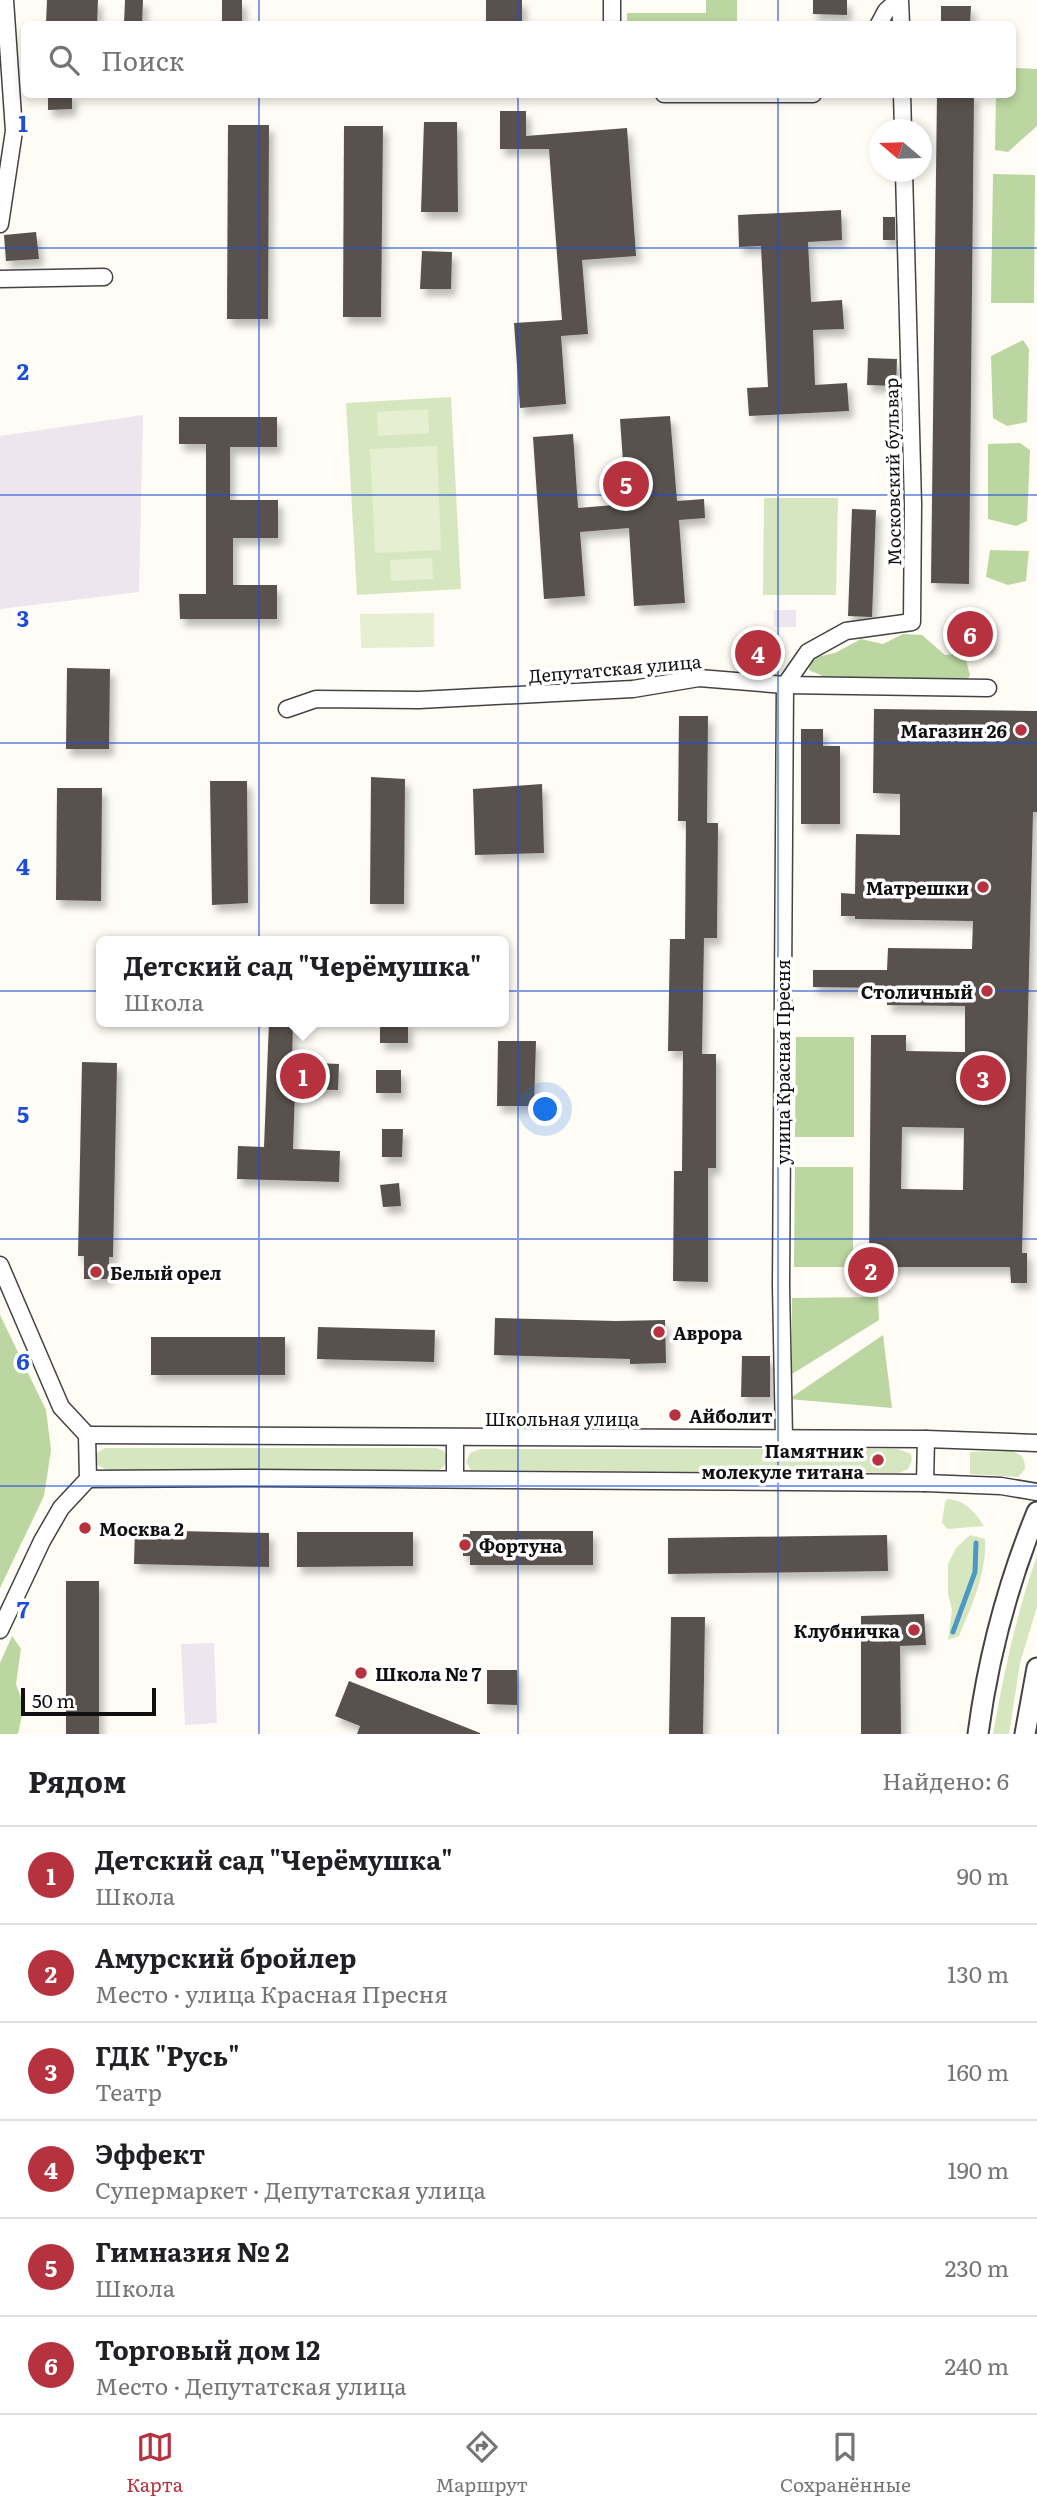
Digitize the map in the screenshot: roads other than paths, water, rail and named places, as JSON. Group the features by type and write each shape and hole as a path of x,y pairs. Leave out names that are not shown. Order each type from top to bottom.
{"street":[{"path":"0,224 14,131 5,0"},
{"path":"612,0 612,21"},
{"path":"881,21 886,11 899,0"},
{"path":"899,0 901,21"},
{"path":"902,98 903,119"},
{"name":"Московский бульвар","path":"785,685 808,652 846,631 912,622 913,504 904,182"},
{"path":"0,279 104,277"},
{"name":"Депутатская улица","path":"288,709 316,699 446,699 633,689 699,678 785,685 988,688"},
{"name":"улица Красная Пресня","path":"783,1438 781,1286 785,685"},
{"path":"0,1265 61,1407 87,1435 88,1479 61,1508 42,1541 0,1630"},
{"name":"Школьная улица","path":"87,1435 926,1439 1037,1443"},
{"path":"455,1479 456,1438"},
{"path":"926,1439 926,1483"},
{"path":"88,1479 926,1483 1001,1486 1037,1492"},
{"path":"978,1734 999,1620 1037,1512"},
{"path":"1025,1734 1037,1668"}],"waterway":[{"path":"953,1632 975,1572 976,1543"}],"place":[{"name":"Гимназия № 2","path":"626,484"},
{"name":"Торговый дом 12","path":"970,634"},
{"name":"Эффект","path":"758,653"},
{"name":"Магазин 26","path":"1021,730"},
{"name":"Матрешки","path":"983,887"},
{"name":"Столичный","path":"987,991"},
{"name":"Детский сад \"Черёмушка\"","path":"303,1076"},
{"name":"ГДК \"Русь\"","path":"983,1078"},
{"name":"Амурский бройлер","path":"871,1270"},
{"name":"Белый орел","path":"96,1272"},
{"name":"Аврора","path":"659,1332"},
{"name":"Айболит","path":"675,1415"},
{"name":"Памятник молекуле титана","path":"878,1460"},
{"name":"Москва 2","path":"85,1528"},
{"name":"Фортуна","path":"465,1545"},
{"name":"Клубничка","path":"914,1630"},
{"name":"Школа № 7","path":"361,1673"}]}
